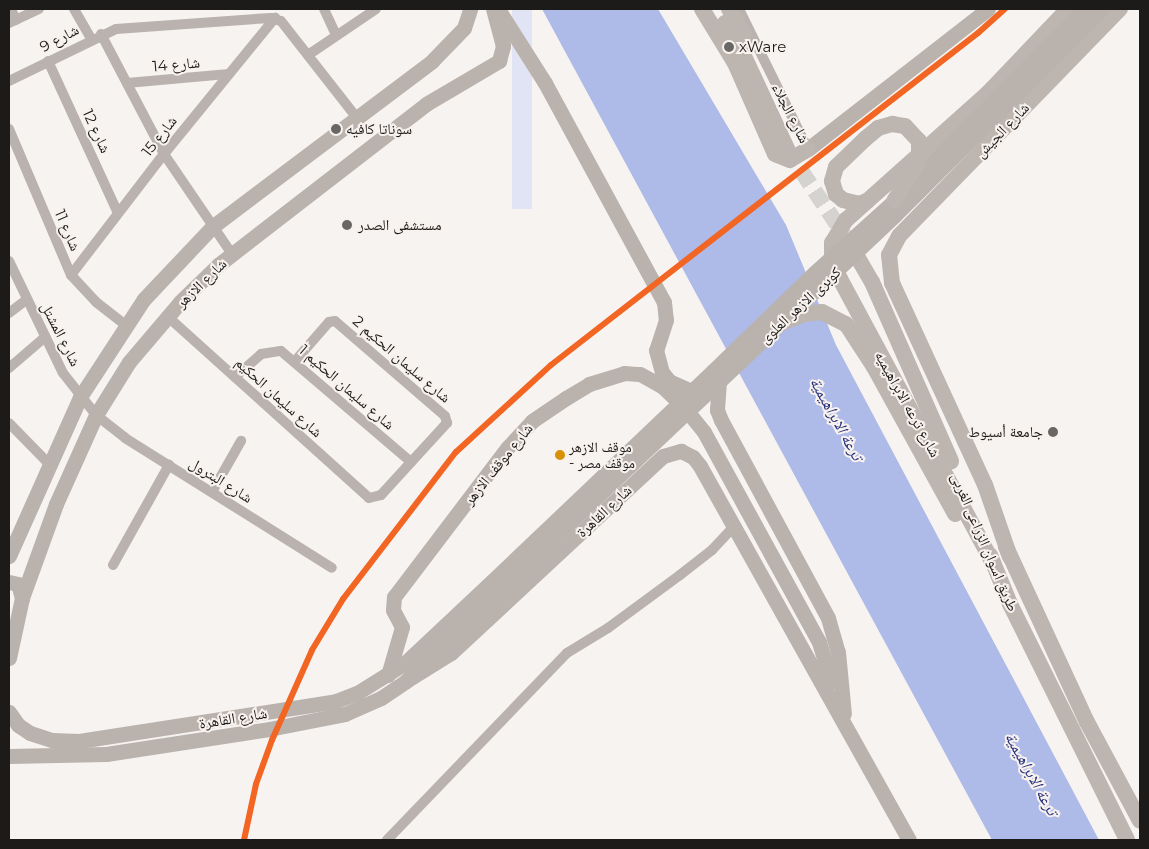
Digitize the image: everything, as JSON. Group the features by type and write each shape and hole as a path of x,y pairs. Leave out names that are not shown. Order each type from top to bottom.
{"main road":[{"name":"شارع الازهر","path":"9,658 22,598 42,540 96,414 129,362 167,316 232,254 426,104 499,61 503,46 492,9"},
{"path":"498,9 545,83 664,302 666,320 656,350 662,372 669,381 691,391"},
{"path":"702,9 735,63 775,154 790,160 798,149"},
{"path":"715,9 798,149"},
{"path":"729,9 748,42 798,149"},
{"name":"شارع الجلاء","path":"798,149 988,9"},
{"path":"845,240 839,227 988,93 1068,9"},
{"name":"كوبرى الازهر العلوى","path":"489,591 691,391 894,201 1085,9"},
{"name":"كوبرى الازهر العلوى","path":"489,591 896,216 1102,9"},
{"name":"شارع الجيش","path":"1010,557 985,485 936,385 892,283 889,255 894,242 1120,9"},
{"name":"شارع الازهر","path":"11,547 80,397 125,325 166,274 212,227 432,61 456,39 469,14"},
{"path":"868,201 859,204 843,200 836,194 832,181 836,167 878,128 892,124 905,126 919,141 919,162 894,201"},
{"path":"881,189 896,187 910,194 914,201 910,225"},
{"name":"طريق اسوان الزراعى الغربى","path":"845,240 878,272 917,363 1087,722 1140,821"},
{"name":"طريق اسوان الزراعى الغربى","path":"845,240 872,282 919,393 970,500 1010,604 1127,840"},
{"name":"شارع ترعه الابراهيميه","path":"845,240 832,262 840,280 993,563"},
{"path":"781,323 813,312 831,314 846,324 874,367 956,515 1010,604"},
{"name":"شارع موقف الازهر","path":"388,675 402,627 392,606 394,597 452,531 528,434 590,384 617,374 640,374 674,397 704,432 819,642 826,665 827,691"},
{"path":"718,381 717,404 721,420 828,618 835,640 844,720"},
{"name":"شارع القاهرة","path":"9,756 106,754 314,721 363,707 451,653 663,456 682,452 693,457 735,525 910,840"},
{"path":"11,547 24,553 42,540"},
{"path":"9,582 18,584 22,598"},
{"name":"شارع القاهرة","path":"9,712 18,725 30,733 52,740 79,741 336,701 357,694 388,675 489,591"},
{"name":"شارع القاهرة","path":"406,681 489,591"}],"street":[{"path":"11,9 12,22 39,9"},
{"path":"74,9 91,38"},
{"path":"324,9 336,35"},
{"path":"308,56 376,9"},
{"name":"شارع الجلاء","path":"739,9 798,149"},
{"path":"275,18 357,118"},
{"name":"شارع 9","path":"9,81 101,34 151,24 275,18"},
{"name":"شارع 15","path":"71,275 227,74 275,18"},
{"path":"101,34 164,154 232,254"},
{"name":"شارع 12","path":"48,61 118,213"},
{"name":"شارع 14","path":"127,83 227,74"},
{"name":"شارع 11","path":"9,129 71,275 96,302 125,325"},
{"name":"شارع المشتل","path":"9,261 26,300 63,373 80,397 96,414"},
{"path":"9,313 26,300"},
{"name":"شارع سليمان الحكيم","path":"167,316 366,496 373,498 381,496 411,462"},
{"name":"شارع سليمان الحكيم 2","path":"295,361 329,322 335,321 447,418 447,423 411,462"},
{"path":"9,368 45,337"},
{"name":"شارع سليمان الحكيم 1","path":"235,377 266,352 281,351 411,462"},
{"name":"شارع البترول","path":"96,414 117,432 332,568"},
{"path":"9,423 48,463"},
{"path":"212,492 241,441"},
{"path":"113,565 169,465"},
{"path":"387,840 567,653 608,628 680,575 712,550 735,525"}],"shaded area":[{"path":"512,9 532,9 532,209 512,209"}],"water":[{"name":"ترعة الابراهيمية","path":"542,9 658,9 786,225 836,345 1099,840 992,840"}],"tunnel":[{"path":"788,151 848,241"}],"transit line":[{"path":"244,840 256,784 272,740 312,650 343,599 456,452 551,365 978,33 1005,9"}],"place":[{"name":"xWare","path":"729,47"},
{"name":"سوناتا كافيه","path":"336,129"},
{"name":"مستشفى الصدر","path":"347,225"},
{"name":"جامعة أسيوط","path":"1053,432"},
{"name":"موقف الازهر - موقف مصر","path":"560,455"}]}
